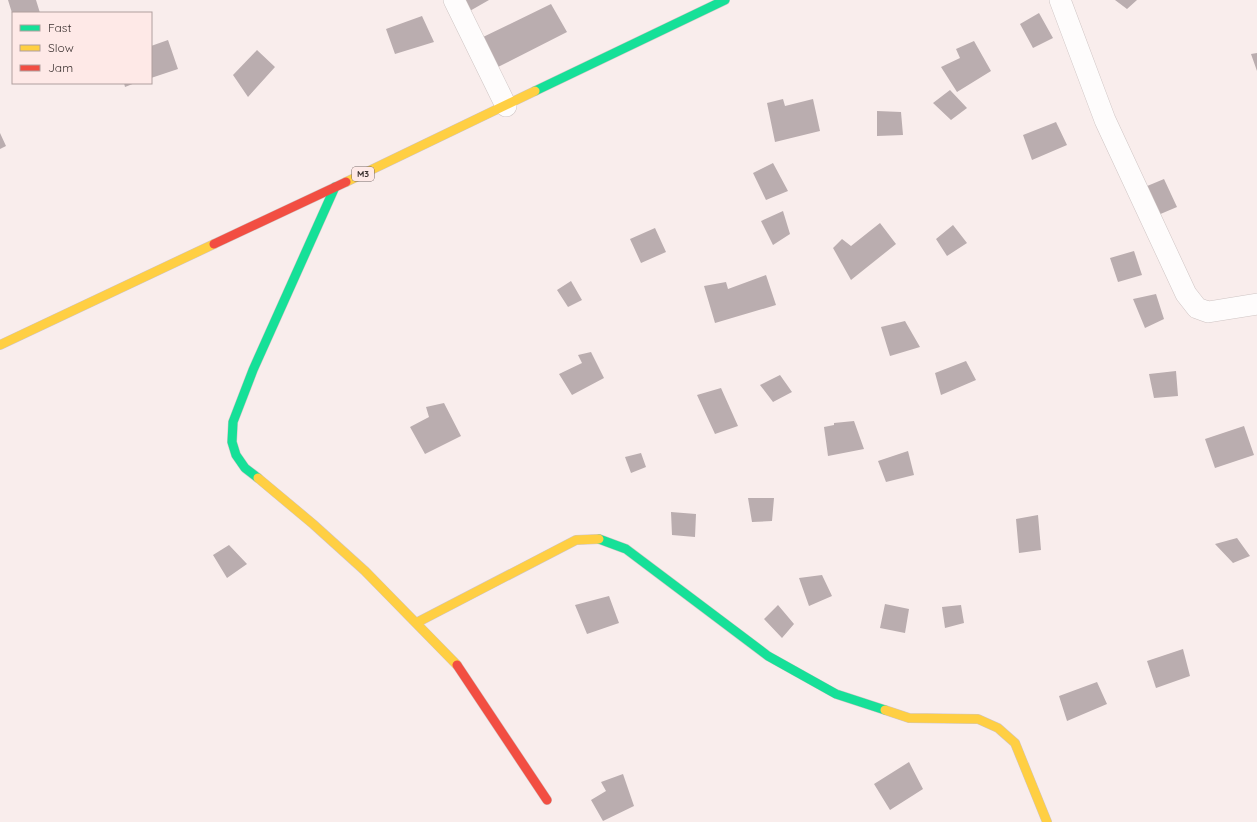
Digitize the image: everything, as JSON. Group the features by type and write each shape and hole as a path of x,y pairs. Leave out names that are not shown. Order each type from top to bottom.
{"street":[{"path":"454,0 506,106"},
{"name":"M3","path":"0,345 335,188 725,0"},
{"path":"1060,0 1105,120 1186,294 1196,308 1208,312 1257,304"},
{"path":"335,188 253,370 234,422 232,442 236,455 245,468 313,524 365,571 456,662 548,800"},
{"path":"416,623 576,540 600,539 626,549 768,656 836,694 909,718 978,719 998,728 1015,743 1048,822"}],"building":[{"path":"8,0 36,0 40,12 12,12"},
{"path":"462,0 489,0 468,12"},
{"path":"1115,0 1137,0 1127,9"},
{"path":"551,4 567,32 496,68 481,38"},
{"path":"1039,13 1053,38 1033,48 1020,24"},
{"path":"422,16 434,42 395,54 386,29"},
{"path":"168,40 178,69 152,78 152,46"},
{"path":"974,41 991,71 957,92 941,67 960,58 956,49"},
{"path":"257,50 275,67 248,97 233,75"},
{"path":"1257,53 1257,71 1251,54"},
{"path":"124,84 132,84 125,87"},
{"path":"950,90 967,108 951,120 933,103"},
{"path":"783,99 785,106 813,99 820,131 775,142 767,103"},
{"path":"877,111 901,112 903,135 877,136"},
{"path":"1056,122 1067,145 1032,160 1023,135"},
{"path":"0,133 6,146 0,149"},
{"path":"773,163 788,191 766,200 753,173"},
{"path":"1164,179 1177,207 1151,218 1140,189"},
{"path":"783,211 790,234 773,245 761,221"},
{"path":"880,223 896,244 851,280 833,248 842,239 851,246"},
{"path":"953,225 967,243 947,256 936,239"},
{"path":"655,228 666,252 641,263 630,239"},
{"path":"1134,251 1142,275 1118,282 1110,258"},
{"path":"766,275 776,305 715,323 704,286 726,282 728,289"},
{"path":"571,281 582,300 568,307 557,290"},
{"path":"1156,294 1164,319 1145,328 1133,299"},
{"path":"905,321 920,347 890,356 881,327"},
{"path":"591,352 604,378 572,395 559,374 582,363 578,355"},
{"path":"966,361 976,380 941,395 935,373"},
{"path":"1176,371 1178,396 1154,398 1149,374"},
{"path":"780,375 792,392 773,402 760,385"},
{"path":"721,388 738,426 715,434 697,395"},
{"path":"444,403 461,436 425,454 410,427 429,417 426,407"},
{"path":"854,421 864,449 828,456 824,427 834,425 834,423"},
{"path":"1244,426 1254,455 1215,468 1205,439"},
{"path":"908,451 914,475 886,482 878,461"},
{"path":"641,453 646,467 631,473 625,457"},
{"path":"748,498 774,498 772,521 752,522"},
{"path":"671,512 696,514 695,537 672,535"},
{"path":"1038,515 1041,550 1019,553 1016,519"},
{"path":"1237,538 1250,556 1233,563 1215,544"},
{"path":"229,545 247,564 227,578 213,555"},
{"path":"822,575 832,596 809,606 799,578"},
{"path":"609,596 619,623 587,634 575,605"},
{"path":"885,604 909,609 905,633 880,628"},
{"path":"778,605 794,624 782,638 764,619"},
{"path":"961,605 964,623 945,628 942,607"},
{"path":"1183,649 1190,676 1156,688 1147,661"},
{"path":"1097,682 1107,704 1067,721 1059,696"},
{"path":"909,762 923,789 890,810 874,784"},
{"path":"623,774 634,806 603,821 591,800 606,791 601,782"}],"traffic: fast":[{"path":"535,91 725,0"},
{"path":"258,478 245,468 236,455 232,442 233,422 253,370 335,187"},
{"path":"599,539 626,549 768,656 836,694 885,710"}],"traffic: slow":[{"path":"346,182 535,91"},
{"path":"0,345 214,244"},
{"path":"258,478 313,524 365,571 457,665"},
{"path":"416,623 576,540 599,539"},
{"path":"885,710 909,718 978,719 998,728 1015,743 1047,822"}],"traffic: jam":[{"path":"214,244 346,182"},
{"path":"457,665 547,800"}]}
